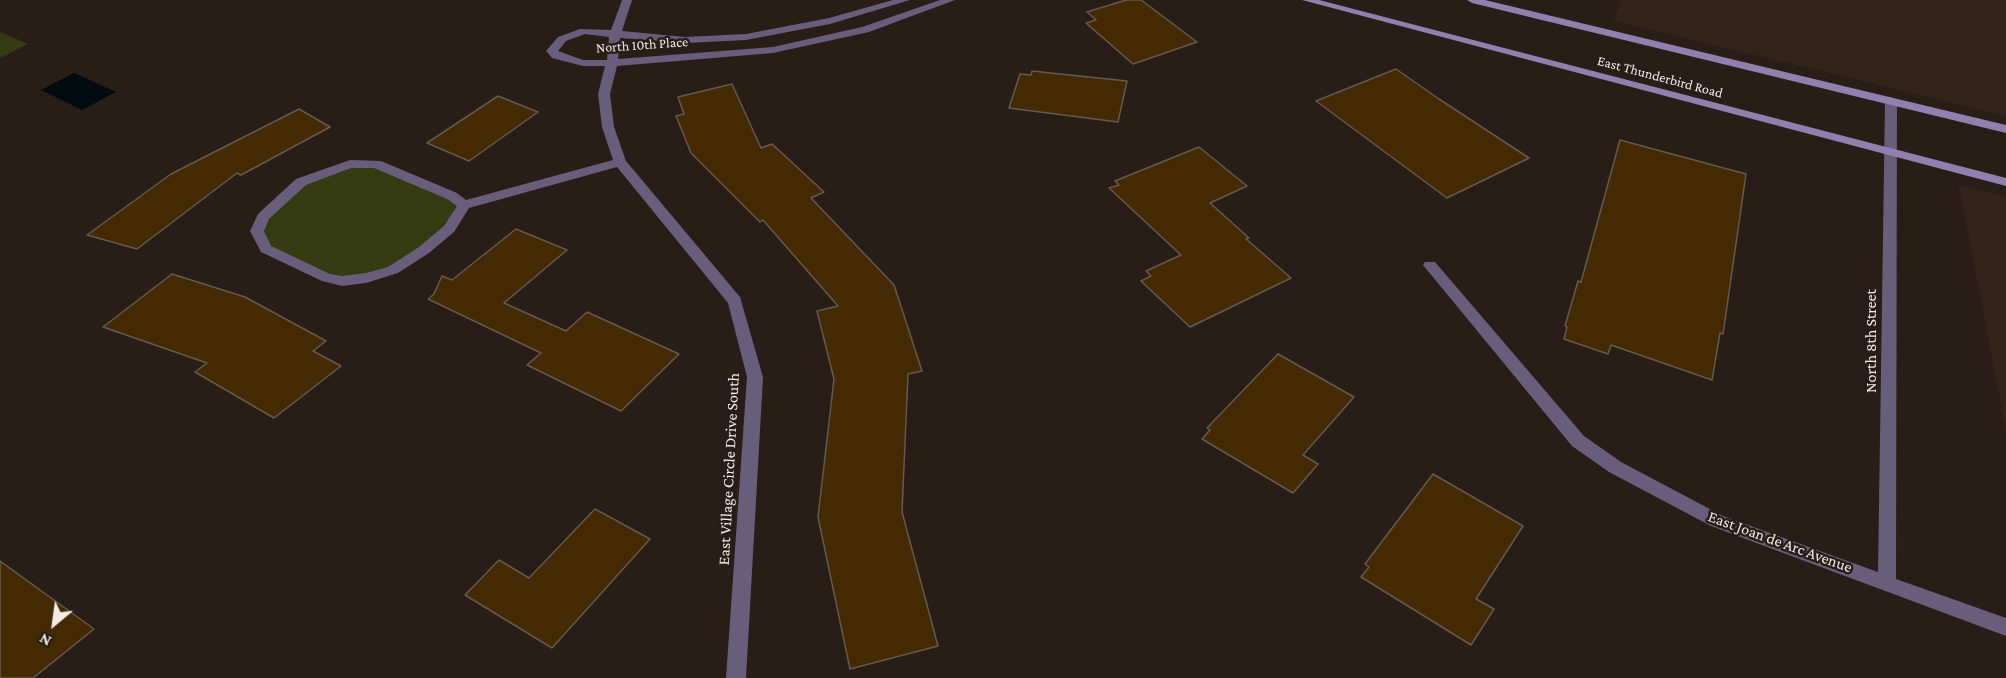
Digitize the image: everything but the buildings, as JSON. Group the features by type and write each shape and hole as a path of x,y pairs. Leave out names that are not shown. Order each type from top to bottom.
{"main road":[{"name":"East Thunderbird Road","path":"1307,0 2006,182"},
{"name":"East Thunderbird Road","path":"1472,0 2006,129"}],"street":[{"name":"East Village Circle Drive South","path":"627,0 615,34 612,63 604,94 608,127 620,162 735,301 755,377 736,678"},
{"name":"North 10th Place","path":"905,0 830,21 746,37 685,40 584,31 562,39 552,51 556,56 583,63 743,54 834,38 865,30 950,0"},
{"name":"North 8th Street","path":"1887,581 1891,101"},
{"path":"464,205 452,196 376,164 350,164 301,182 262,217 257,231 266,249 296,264 327,278 342,281 358,279 393,270 424,250 449,229 464,205 620,162"},
{"name":"East Joan de Arc Avenue","path":"1430,265 1578,441 1615,467 1716,521 1887,581 2006,627"}],"shaded area":[{"path":"1621,0 2006,0 2006,116 1614,21"},
{"path":"74,73 116,92 82,110 41,90"},
{"path":"1959,185 2006,197 2006,431"}],"green space":[{"path":"0,32 28,44 0,58"},
{"path":"376,164 464,205 449,229 393,270 342,281 266,249 263,217 301,182 325,171"}]}
